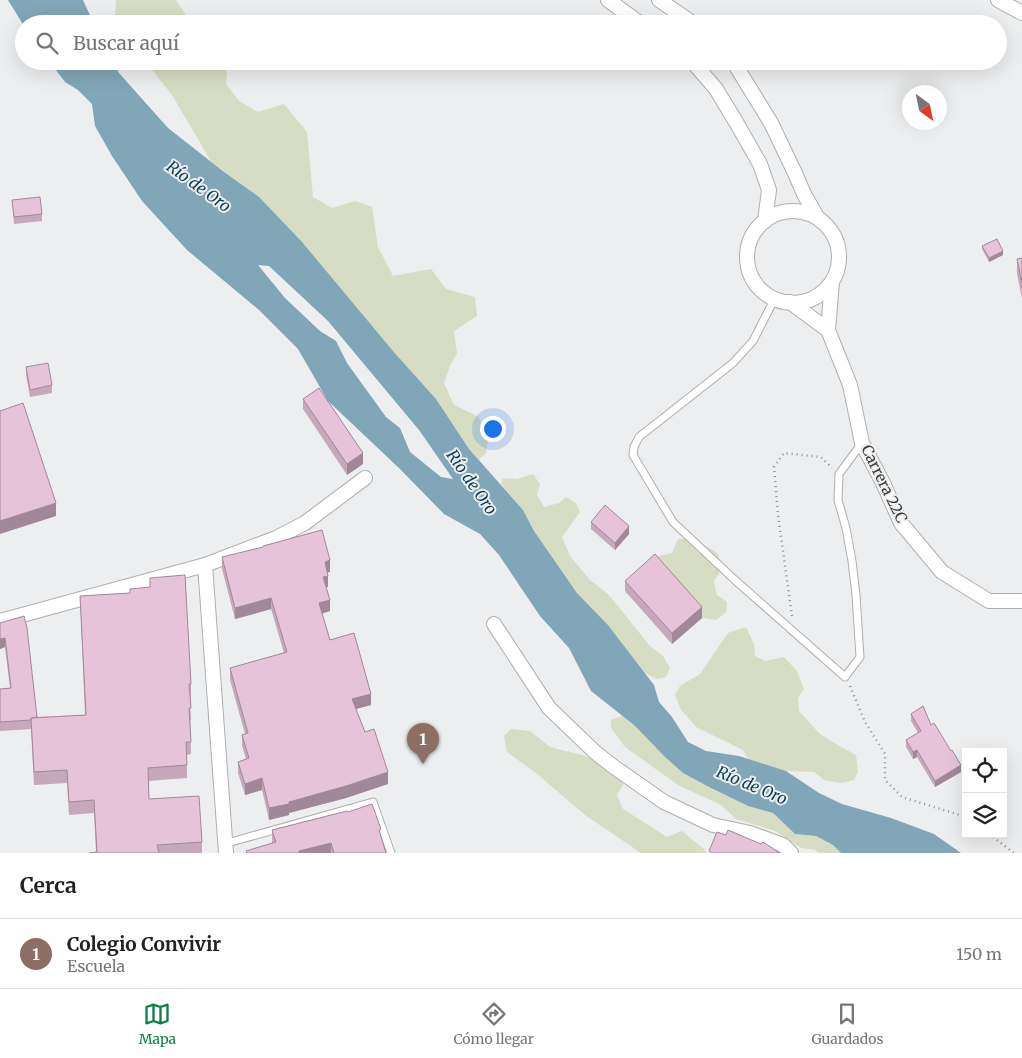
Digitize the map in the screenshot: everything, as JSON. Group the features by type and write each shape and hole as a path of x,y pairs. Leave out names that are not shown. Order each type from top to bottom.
{"street":[{"path":"608,0 629,15"},
{"path":"659,0 681,15"},
{"path":"998,0 1022,13"},
{"path":"700,70 716,89 760,164 769,190 765,221"},
{"path":"739,70 771,123 804,194 817,217"},
{"path":"796,211 817,217 826,224 837,243 838,265 832,282 822,293 802,302 790,302 775,298 761,289 754,280 750,270 748,249 751,238 765,221 775,215 796,211"},
{"name":"Carrera 22C","path":"832,282 828,330 850,385 862,443 901,523 942,572 989,601 1022,601"},
{"path":"790,302 828,330"},
{"path":"0,621 205,565 276,538 305,523 365,478"},
{"path":"205,565 225,848"},
{"path":"494,624 549,708 596,753 614,767 664,802 713,825 750,833 783,845 791,853"}],"lane":[{"path":"775,298 753,341 733,363 639,437 634,447 633,455 673,522 736,581 845,677 860,657 852,562 846,528 838,500 839,474 862,443"},
{"path":"225,848 373,802 391,853"}],"path":[{"path":"794,633 778,515 774,467 784,453 820,458 839,474"},
{"path":"845,677 865,722 885,754 885,780 902,797 962,816"},
{"path":"994,838 1014,853"}],"green space":[{"path":"116,0 176,0 186,15 115,15"},
{"path":"152,70 227,70 226,84 239,101 258,112 284,104 307,132 313,197 332,208 355,201 372,207 378,247 393,276 431,269 446,289 475,297 477,316 454,331 457,353 444,383 454,405 479,417 488,440 486,453 479,460 469,449 436,399 393,351 224,172 212,163 172,95"},
{"path":"533,474 540,484 537,495 544,507 559,503 566,497 576,503 580,512 562,537 570,556 590,580 609,595 650,646 663,656 670,668 666,677 657,679 645,673 608,625 577,593 534,531 523,510 501,484 503,478 517,479"},
{"path":"693,538 717,553 723,567 714,581 717,595 727,602 726,612 716,620 702,618 655,565 655,557 672,553 678,539"},
{"path":"746,627 754,644 755,656 765,661 784,657 797,671 804,689 798,698 799,711 820,734 856,755 858,772 854,780 841,783 824,780 814,772 786,771 748,759 743,750 696,727 681,710 675,695 680,686 700,674 728,633"},
{"path":"622,716 634,725 683,773 748,806 773,813 795,834 816,836 833,845 841,853 818,853 815,850 801,848 775,831 736,819 721,805 678,785 625,747 611,728 611,720"},
{"path":"511,729 530,731 550,747 582,755 613,767 624,783 617,795 623,809 667,837 682,831 705,850 706,853 641,853 585,815 536,773 507,752 504,736"}],"water":[{"path":"8,0 83,0 90,15 17,15"},
{"name":"Río de Oro","path":"56,70 118,70 168,128 259,197 302,242 393,351 436,399 469,449 523,510 534,531 577,593 608,625 654,685 659,702 672,717 688,742 706,751 739,756 786,771 819,793 842,804 891,818 934,834 961,853 841,853 833,845 816,836 795,834 773,813 748,806 683,773 634,725 591,691 569,648 540,616 499,555 480,534 444,514 400,469 328,401 298,349 259,310 187,250 142,201 112,156 95,126 92,104 78,90 65,82","holes":["258,265 269,266 328,321 419,430 453,479 441,477 410,452 400,428 386,417 347,363 336,341 320,331 285,298"]}],"building":[{"path":"40,197 42,214 14,217 12,200"},
{"path":"997,239 1003,251 989,258 982,246"},
{"path":"1022,258 1022,283 1017,259"},
{"path":"48,363 52,385 30,390 26,367"},
{"path":"319,388 363,453 347,464 303,399"},
{"path":"23,403 56,503 0,521 0,411"},
{"path":"605,505 629,526 615,543 591,522"},
{"path":"322,530 330,560 325,562 328,576 323,577 330,600 319,603 330,640 354,633 371,694 352,699 365,732 374,729 388,772 289,802 289,804 269,808 262,778 245,784 238,762 249,758 242,735 248,733 230,668 287,652 271,598 235,608 222,557"},
{"path":"655,554 702,607 672,633 625,581"},
{"path":"185,575 191,684 189,684 191,708 189,708 191,742 186,742 187,765 148,768 149,799 199,796 202,842 157,845 159,853 89,853 97,852 94,800 69,802 67,770 34,772 31,718 86,715 80,596 130,593 130,589 150,587 150,578"},
{"path":"24,616 37,717 31,718 31,720 0,722 0,689 11,688 5,638 0,639 0,623"},
{"path":"923,706 931,725 934,723 961,765 935,781 917,750 913,752 906,740 921,731 911,714"},
{"path":"372,804 381,829 379,830 386,853 334,853 331,843 299,851 299,853 247,853 246,851 276,842 272,830 348,812"},
{"path":"728,830 761,844 763,842 780,853 713,853 709,851 717,832 726,835"}],"place":[{"name":"Colegio Convivir","path":"423,764"}]}
